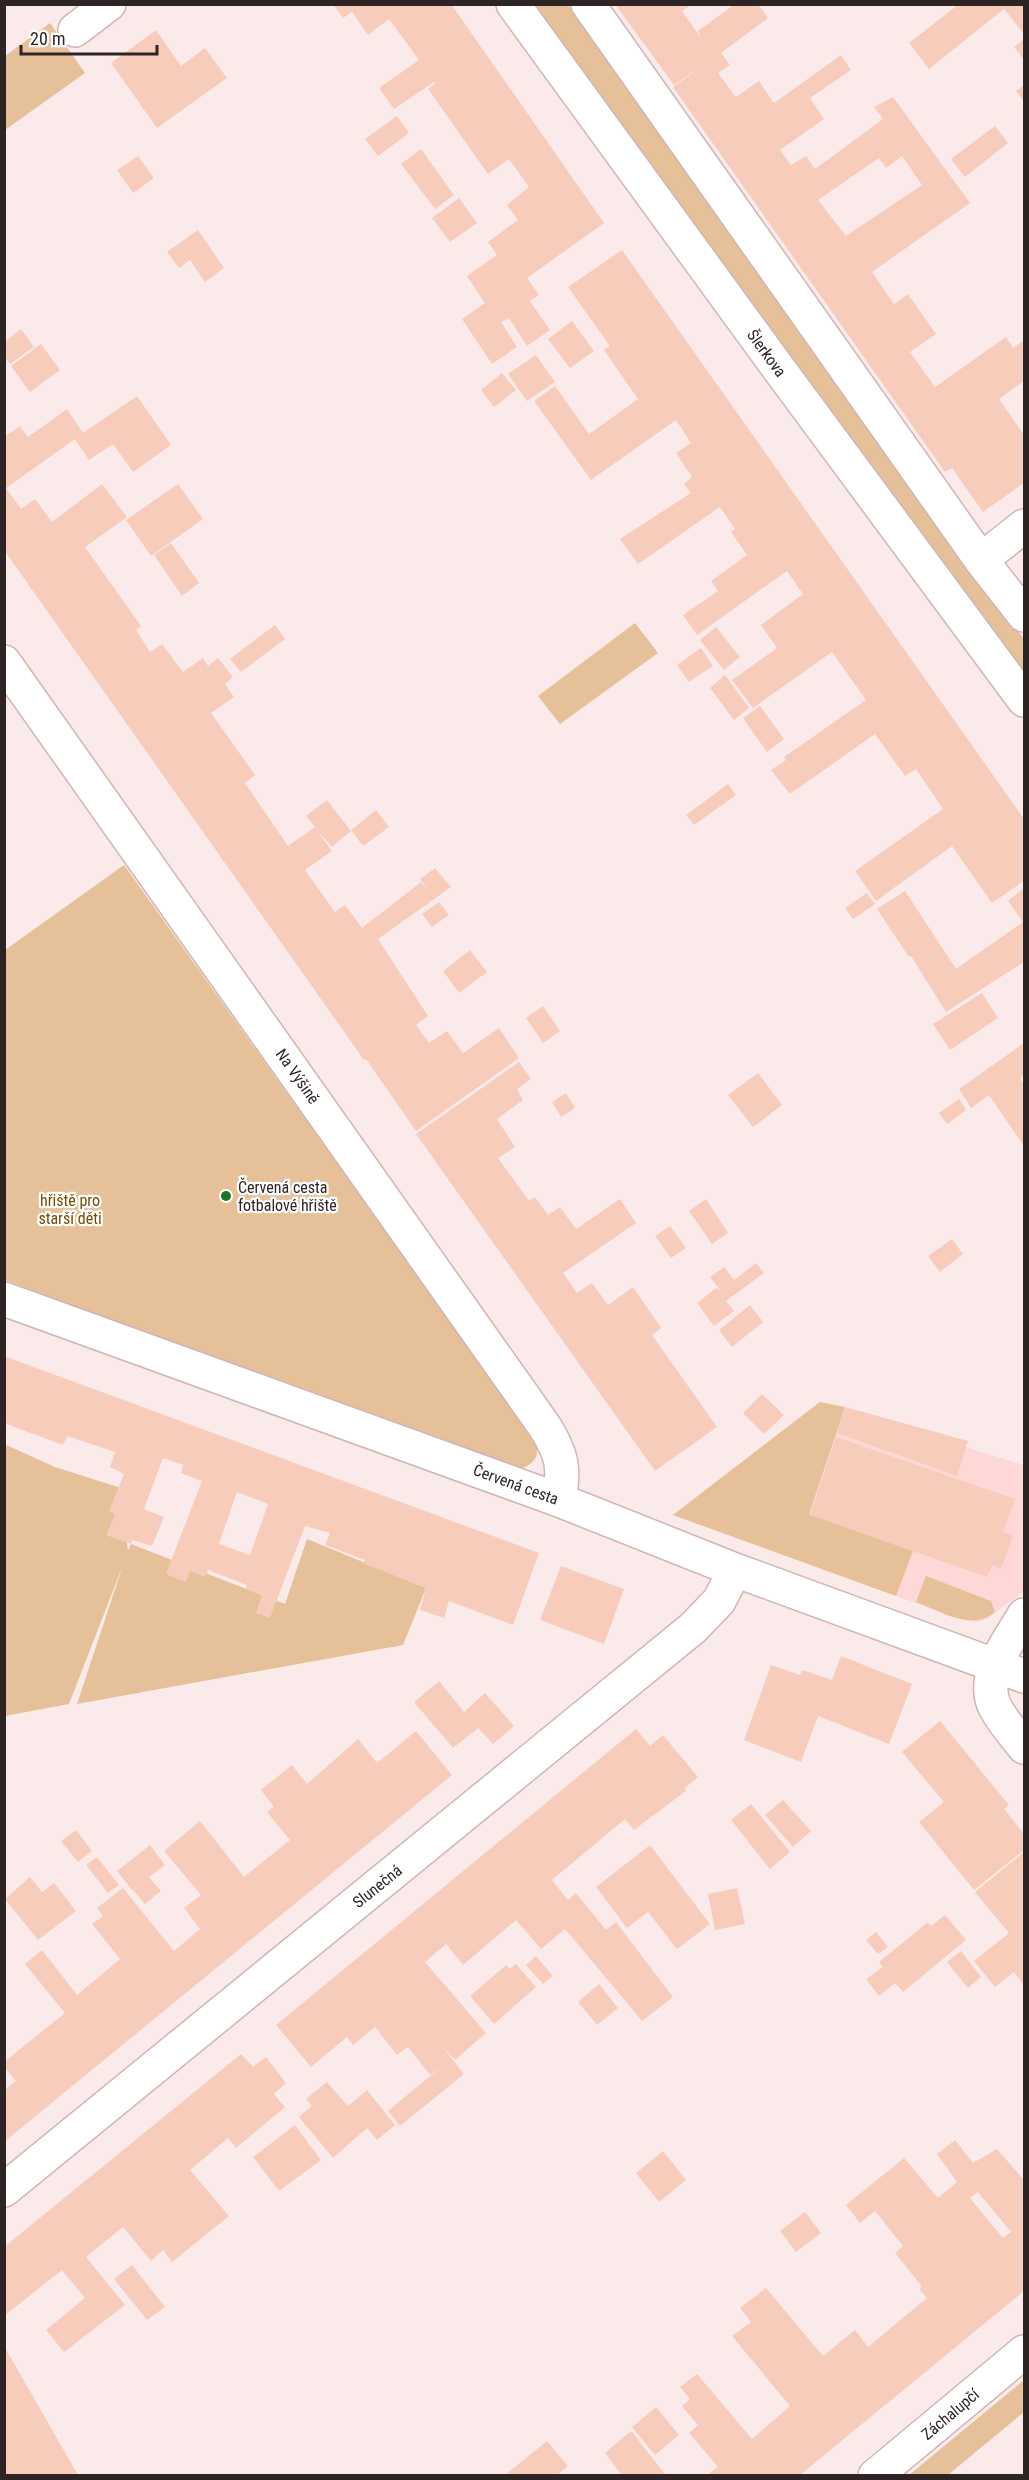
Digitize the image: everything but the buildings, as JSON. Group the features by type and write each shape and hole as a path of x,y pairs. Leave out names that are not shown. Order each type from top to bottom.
{"street":[{"path":"75,30 109,4"},
{"name":"Šlerkova","path":"513,4 1024,700"},
{"path":"588,4 981,560 1024,615"},
{"path":"981,560 1024,526"},
{"name":"Na Výšině","path":"4,662 545,1427 553,1440 563,1466 559,1500"},
{"name":"Červená cesta","path":"4,1299 559,1500 735,1570 1010,1670"},
{"name":"Slunečná","path":"4,2190 693,1628 719,1601 735,1570"},
{"path":"1024,1615 1010,1670 990,1686 994,1704 1024,1747"},
{"name":"Záchalupčí","path":"875,2475 1024,2352"}],"shaded area":[{"path":"820,1402 1024,1465 1024,1591 988,1618 978,1622 963,1620 673,1515"}],"green space":[{"path":"527,5 568,5 1024,639 1024,678"},
{"path":"50,23 85,73 5,130 5,56"},
{"path":"635,623 658,653 560,724 538,696"},
{"name":"hřiště pro starší děti","path":"124,865 533,1438 537,1453 529,1465 520,1469 509,1469 5,1280 5,950"},
{"path":"820,1402 845,1407 809,1514 913,1551 896,1596 673,1515"},
{"path":"4,1444 55,1467 118,1487 128,1550 131,1544 285,1604 307,1539 426,1588 403,1645 77,1704 123,1565 69,1704 5,1716"},
{"path":"926,1576 991,1601 995,1612 986,1618 966,1620 916,1602"},
{"path":"1024,2380 1024,2412 948,2475 909,2475"}],"place":[{"name":"Červená cesta fotbalové hřiště","path":"226,1196"}]}
